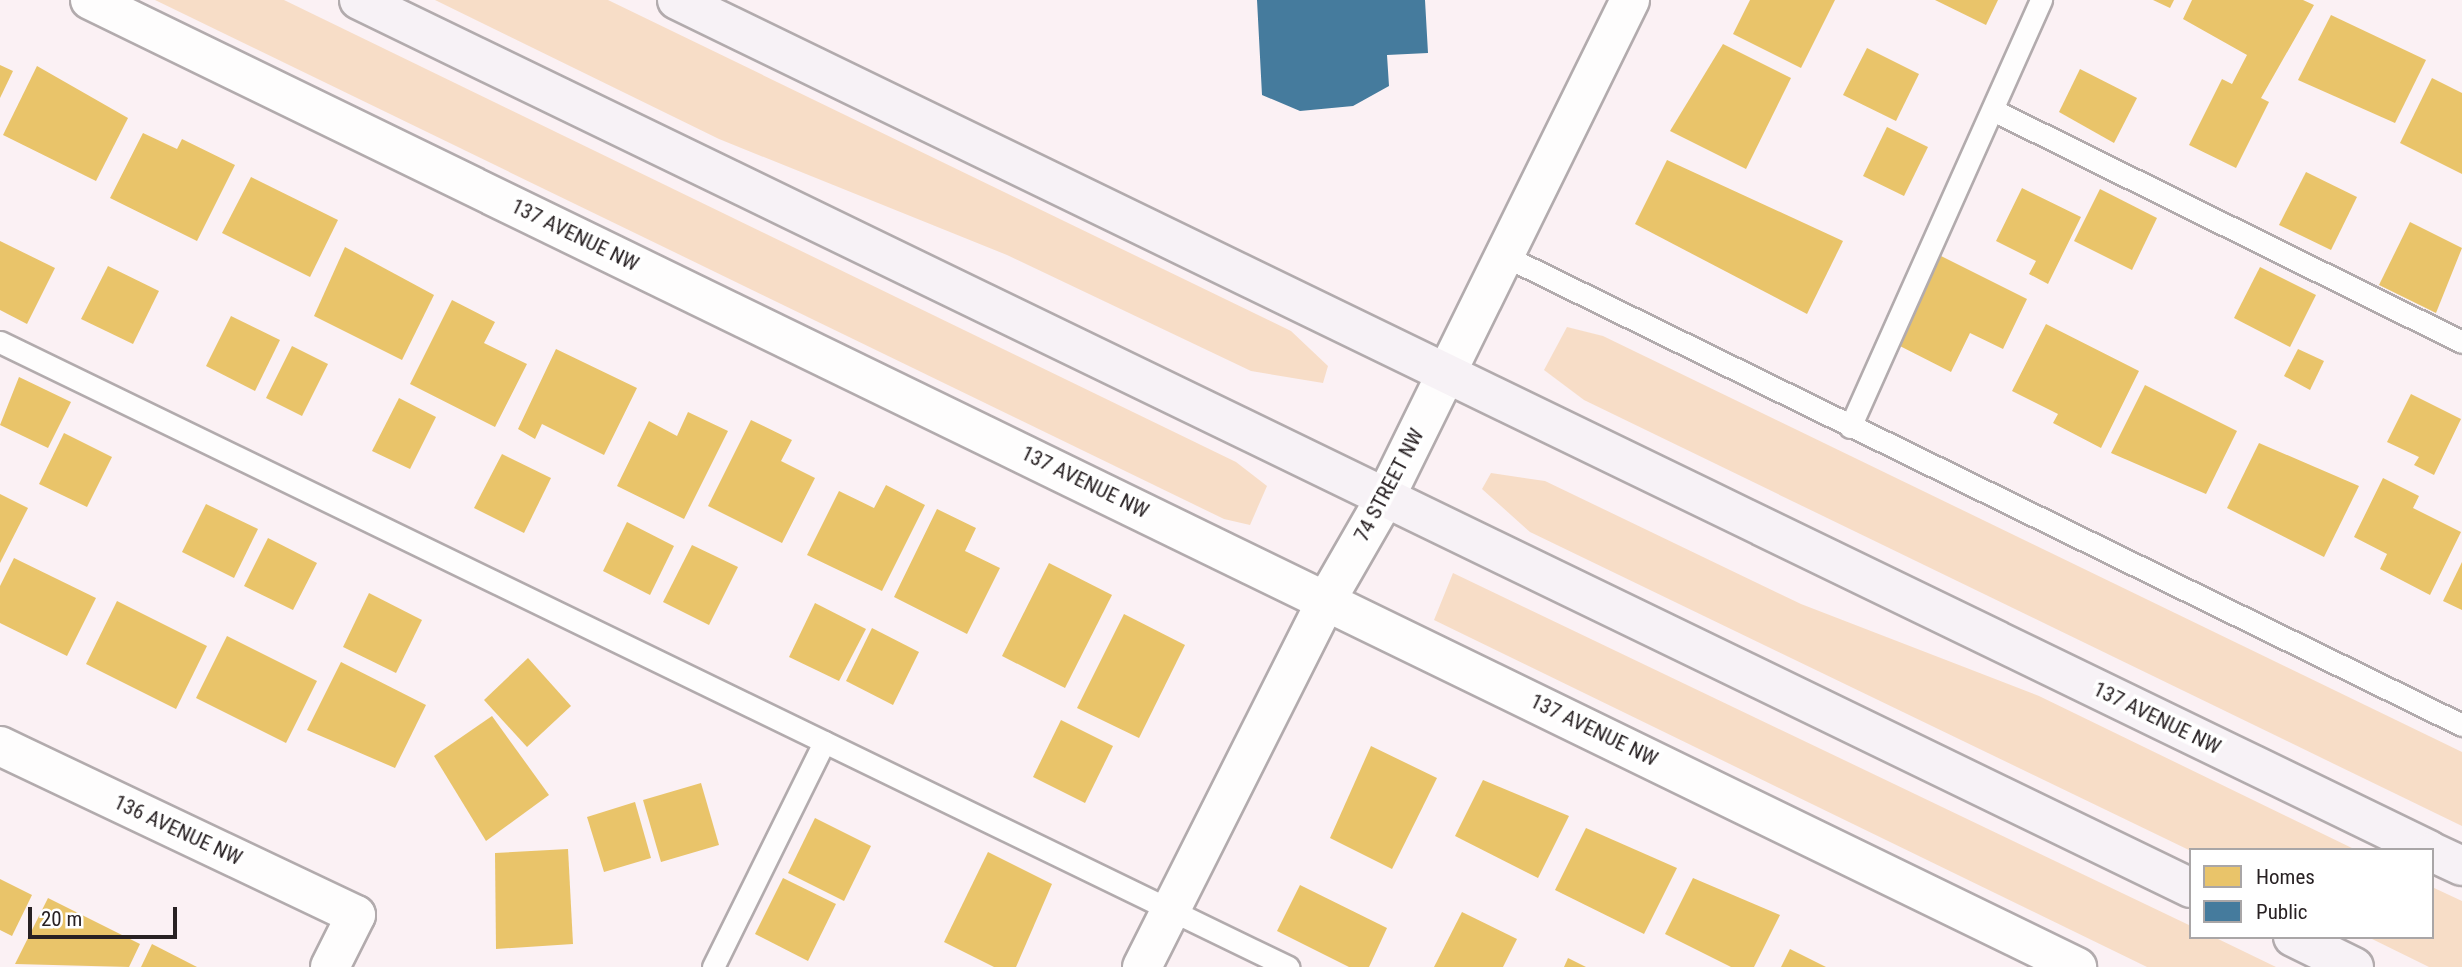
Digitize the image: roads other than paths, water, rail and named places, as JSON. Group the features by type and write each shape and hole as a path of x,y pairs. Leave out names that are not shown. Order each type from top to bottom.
{"main road":[{"path":"359,0 2189,887"},
{"name":"137 AVENUE NW","path":"677,0 2424,848"},
{"name":"137 AVENUE NW","path":"2434,853 2462,866"},
{"path":"2297,939 2354,967"}],"street":[{"name":"137 AVENUE NW","path":"90,0 1327,599 2077,967"},
{"name":"74 STREET NW","path":"1142,967 1327,599 1385,498 1630,0"},
{"name":"136 AVENUE NW","path":"0,746 356,915 330,967"}],"lane":[{"path":"1850,427 2041,0"},
{"path":"1993,110 2462,342"},
{"path":"1504,256 2462,725"},
{"path":"0,342 1288,967"},
{"path":"713,967 824,742"}]}
